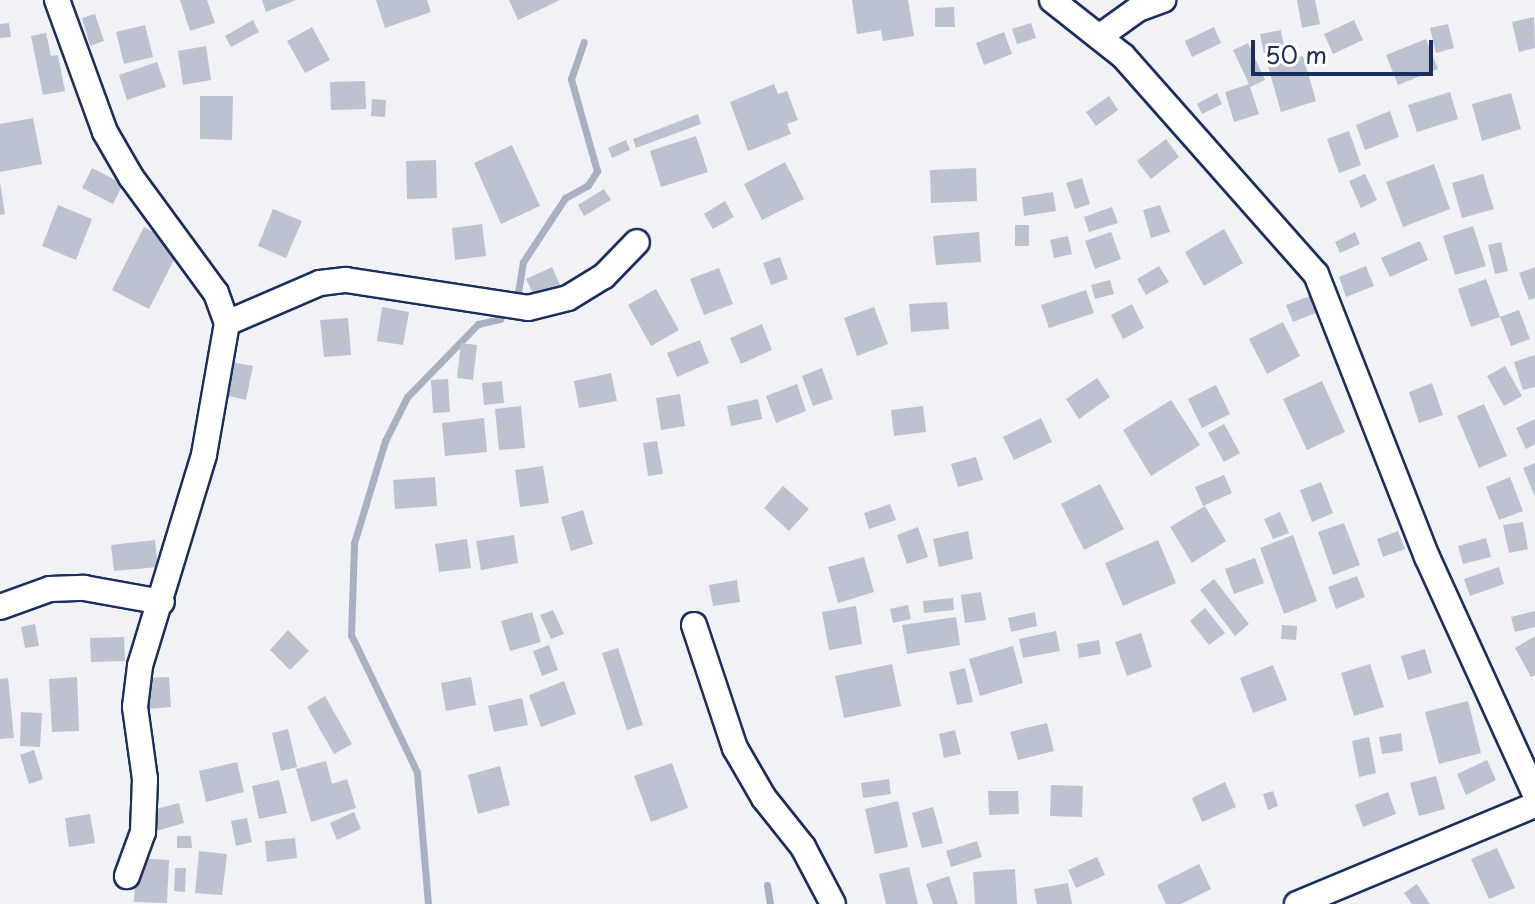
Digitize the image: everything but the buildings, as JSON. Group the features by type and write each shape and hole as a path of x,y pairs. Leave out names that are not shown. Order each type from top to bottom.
{"street":[{"path":"57,0 105,132 131,177 216,293 227,323 204,455 162,602 140,666 137,746 145,779 143,832 127,876"},
{"path":"1052,0 1099,37 1149,83 1316,274 1427,557 1535,794"},
{"path":"1099,37 1138,9 1163,0"},
{"path":"227,323 320,283 346,280 528,308 568,298 604,276 637,242"},
{"path":"0,607 50,589 84,588 162,602"},
{"path":"694,625 735,748 764,798 803,847 833,904"},
{"path":"1297,904 1535,805"}],"waterway":[{"path":"517,299 523,262 565,198 588,185 597,171 571,79 584,42"},
{"path":"428,904 417,772 351,635 354,543 385,441 407,397 478,324 500,319"},
{"path":"767,885 770,904"}]}
